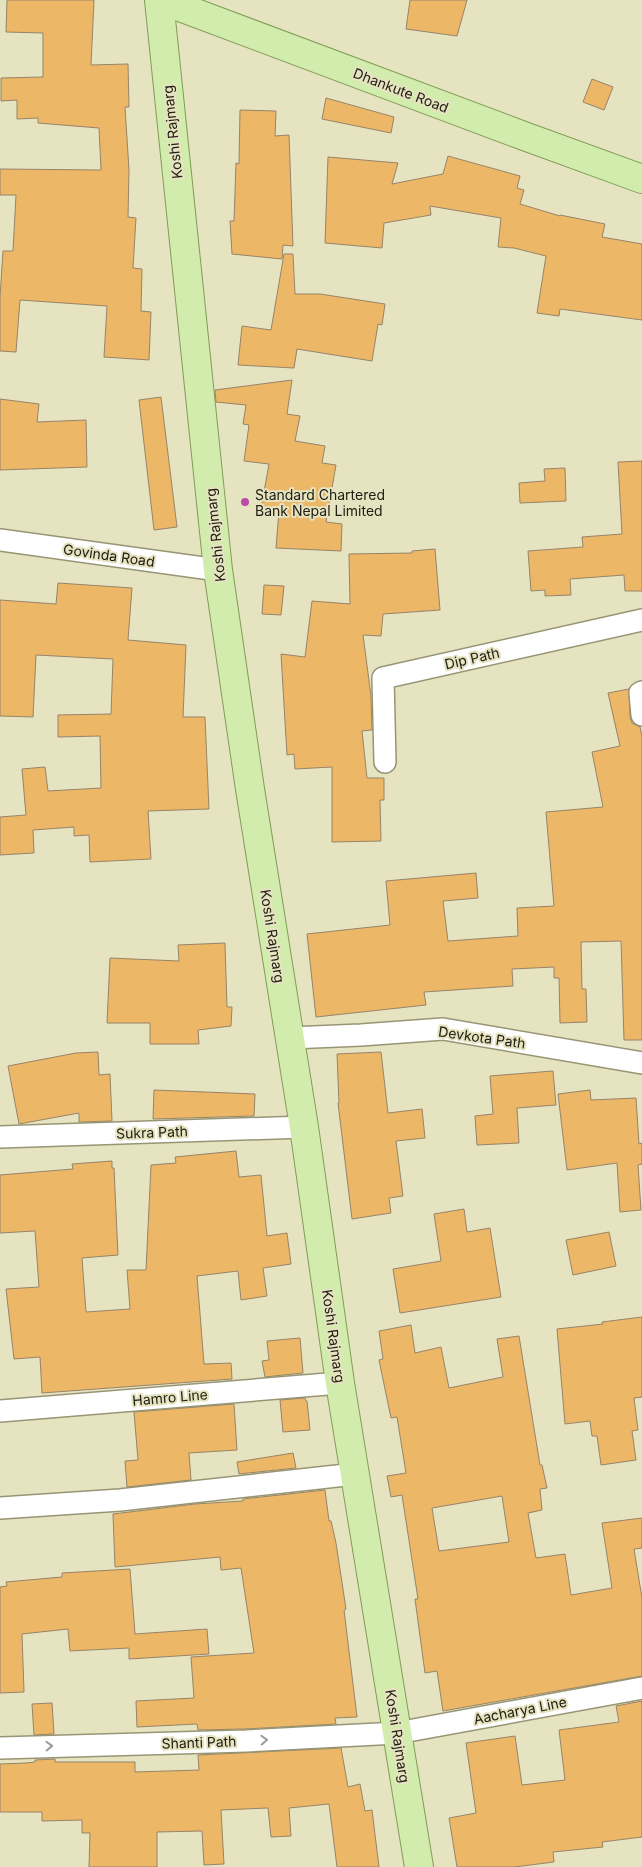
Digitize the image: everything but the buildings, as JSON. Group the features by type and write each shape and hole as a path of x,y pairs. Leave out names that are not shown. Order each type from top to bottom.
{"main road":[{"name":"Dhankute Road","path":"160,0 642,179"},
{"name":"Koshi Rajmarg","path":"160,0 218,570 250,790 304,1127 340,1383 419,1867"}],"street":[{"name":"Govinda Road","path":"0,540 218,570"},
{"name":"Dip Path","path":"385,762 383,678 642,620"},
{"path":"642,692 640,692 642,715"},
{"name":"Devkota Path","path":"290,1038 443,1029 642,1063"},
{"name":"Sukra Path","path":"0,1138 304,1127"},
{"name":"Hamro Line","path":"0,1411 340,1383"},
{"path":"0,1508 120,1500 356,1474"},
{"name":"Aacharya Line","path":"397,1734 642,1688"},
{"name":"Shanti Path","path":"0,1748 246,1741 397,1734"}],"place":[{"name":"Standard Chartered Bank Nepal Limited","path":"245,502"}]}
